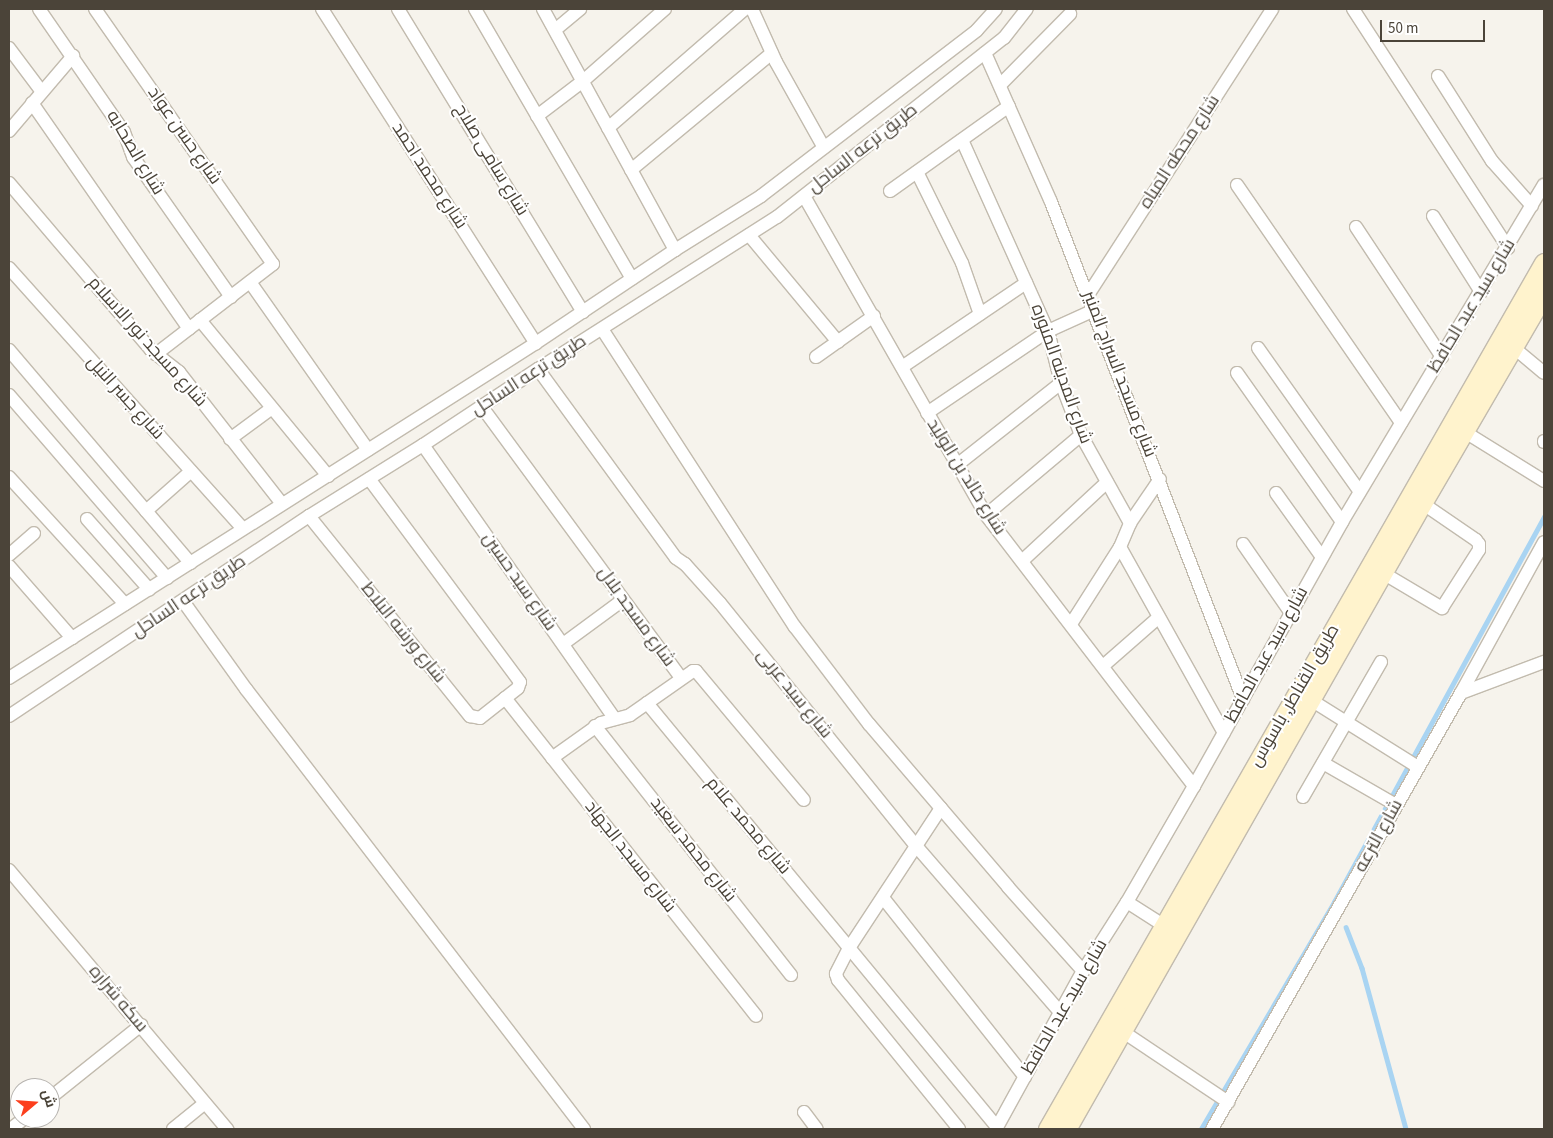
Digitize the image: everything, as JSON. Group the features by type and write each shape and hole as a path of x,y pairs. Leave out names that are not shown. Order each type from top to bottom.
{"main road":[{"name":"طريق القناطر, باسوس","path":"1048,1129 1163,925 1544,263"},
{"name":"طريق القناطر, باسوس","path":"1066,1129 1544,293"}],"street":[{"name":"شارع الصحابه","path":"39,9 124,132 133,157 231,297"},
{"name":"شارع حسن عواد","path":"95,9 273,264 250,282"},
{"name":"شارع محمد احمد","path":"322,9 536,343"},
{"name":"شارع سامى صلاح","path":"398,9 583,312"},
{"path":"474,9 632,279"},
{"path":"543,9 675,250"},
{"path":"554,30 580,9"},
{"path":"537,116 583,81 665,9"},
{"path":"608,128 745,9"},
{"path":"752,9 772,52 824,148"},
{"name":"طريق ترعه الساحل","path":"9,678 242,528 328,476 536,343 675,250 762,196 977,30 996,9"},
{"name":"طريق ترعه الساحل","path":"9,716 309,516 423,446 538,369 749,235 804,196 985,53 1010,31 1027,9"},
{"name":"شارع محطه المياه","path":"1088,295 1272,9"},
{"path":"1352,9 1508,248"},
{"path":"1000,85 1070,14"},
{"path":"9,48 42,92"},
{"path":"631,170 772,52"},
{"name":"شارع مسجد السراج المنير","path":"985,53 1010,106 1088,295 1092,311 1160,479 1243,699"},
{"path":"11,124 73,56"},
{"path":"1438,76 1492,161 1532,206"},
{"path":"32,103 189,329"},
{"path":"890,191 1010,106"},
{"name":"شارع المدينه المنوره","path":"962,140 1048,331 1061,383 1081,435 1130,523"},
{"path":"917,172 962,263 980,314"},
{"name":"شارع مسجد نور الاسلام","path":"9,183 156,354 179,372 282,504"},
{"path":"1237,185 1401,423"},
{"name":"شارع سيد عبد الحافظ","path":"996,1128 1083,971 1127,902 1194,786 1342,522 1543,189"},
{"name":"شارع خالد بن الوليد","path":"804,196 986,515 1194,786"},
{"path":"1433,216 1480,292"},
{"path":"1356,227 1442,357"},
{"path":"749,235 838,342"},
{"name":"شارع جسر النيل","path":"9,268 242,528"},
{"path":"156,354 250,282 368,450"},
{"path":"902,367 1026,283"},
{"path":"927,413 1048,331 1092,311"},
{"path":"816,357 874,316"},
{"path":"200,320 328,476"},
{"path":"602,329 795,627 869,724 1008,887 1083,971"},
{"path":"1513,347 1544,373"},
{"path":"1258,348 1360,492"},
{"path":"9,350 190,563"},
{"name":"شارع سيد عربى","path":"538,369 676,558 685,564 720,603 916,847 1060,1012"},
{"path":"1237,373 1342,522"},
{"path":"957,465 1061,383"},
{"path":"9,395 167,578"},
{"name":"شارع مسجد بلال","path":"482,407 681,678 689,672 696,671 804,800"},
{"path":"230,439 272,408"},
{"path":"1465,432 1544,481"},
{"path":"986,515 1081,435"},
{"name":"شارع سيد حسين","path":"423,446 614,718"},
{"path":"146,511 191,471"},
{"path":"9,477 125,604"},
{"name":"شارع ورشه البلاط","path":"309,516 470,716 480,718 518,688 520,682 369,479"},
{"path":"1071,624 1120,547 1130,523 1160,479"},
{"path":"1022,561 1107,482"},
{"path":"1276,494 1322,557"},
{"path":"1383,573 1442,608 1479,550 1479,544 1476,540 1422,504"},
{"path":"87,519 149,589"},
{"path":"9,555 34,533"},
{"name":"شارع الترعه","path":"1212,1129 1317,948 1544,542"},
{"path":"1243,544 1291,613"},
{"path":"1120,547 1224,733"},
{"path":"9,566 72,638"},
{"path":"562,644 623,600"},
{"path":"183,601 246,689 584,1129"},
{"path":"1103,666 1159,618"},
{"path":"1303,797 1381,662"},
{"path":"1461,693 1544,662"},
{"path":"552,758 595,726 614,718 625,718 681,678"},
{"name":"شارع مسجد الجهاد","path":"505,698 756,1016"},
{"path":"1311,700 1418,767"},
{"name":"شارع محمد علام","path":"647,703 996,1128"},
{"name":"شارع محمد سعيد","path":"595,726 792,975"},
{"path":"1323,763 1396,805"},
{"path":"941,808 884,899 849,948 836,974 838,980 958,1129"},
{"name":"سكه شراره","path":"9,870 227,1129"},
{"path":"884,899 1025,1077"},
{"path":"1127,902 1163,925"},
{"path":"60,1090 141,1025"},
{"path":"1122,1031 1228,1102"},
{"path":"173,1129 206,1104"},
{"path":"804,1112 817,1129"}],"waterway":[{"path":"1201,1129 1334,902 1544,517"},
{"path":"1346,927 1362,968 1406,1129"}]}
